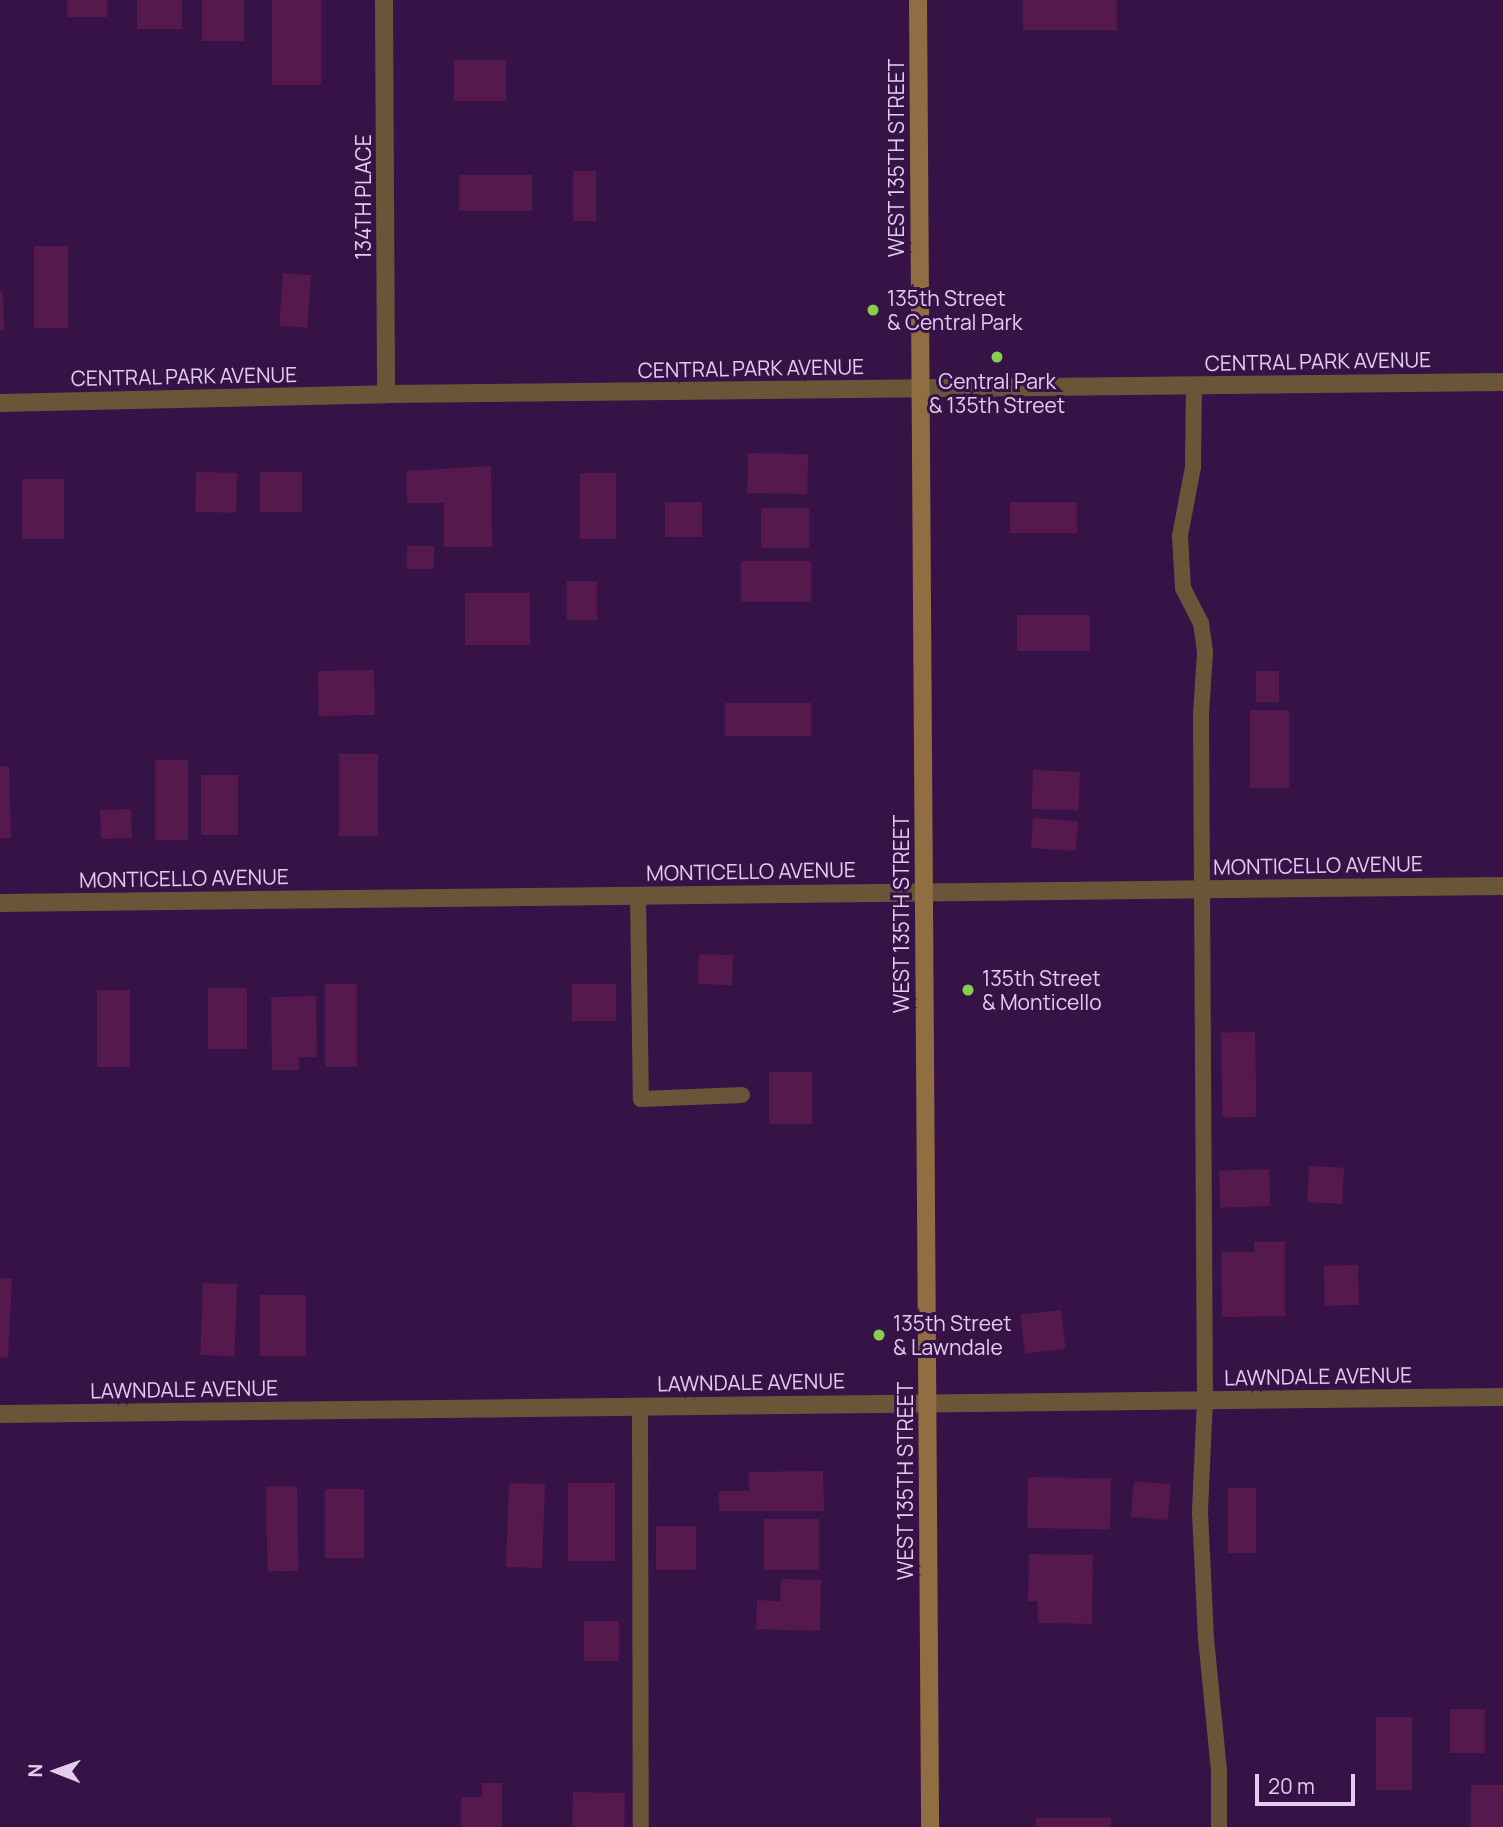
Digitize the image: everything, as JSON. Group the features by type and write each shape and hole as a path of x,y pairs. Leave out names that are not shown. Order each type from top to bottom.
{"street":[{"name":"134TH PLACE","path":"384,0 386,394"},
{"name":"WEST 135TH STREET","path":"918,0 930,1827"},
{"name":"CENTRAL PARK AVENUE","path":"0,403 386,394 1503,382"},
{"name":"MONTICELLO AVENUE","path":"0,902 1503,886"},
{"name":"LAWNDALE AVENUE","path":"0,1414 1503,1397"}],"lane":[{"path":"1194,386 1193,467 1180,536 1183,588 1201,623 1205,653 1201,714 1205,1400 1202,1570 1219,1770 1219,1827"},
{"path":"638,895 641,1099 742,1095"},
{"path":"640,1406 640,1827"}],"building":[{"path":"67,0 107,0 107,17 67,17"},
{"path":"137,0 182,0 182,29 137,29"},
{"path":"202,0 244,0 244,41 202,41"},
{"path":"272,0 321,0 321,85 272,85"},
{"path":"1023,0 1117,0 1117,30 1023,30"},
{"path":"454,60 506,60 506,101 454,101"},
{"path":"573,171 596,171 596,221 573,221"},
{"path":"459,175 532,175 532,211 459,211"},
{"path":"34,246 68,246 68,328 34,328"},
{"path":"283,273 311,275 307,328 279,326"},
{"path":"3,291 4,330 0,330 0,292"},
{"path":"748,453 808,454 807,494 747,493"},
{"path":"491,466 492,547 444,547 444,503 407,503 406,471"},
{"path":"196,472 237,473 236,513 195,512"},
{"path":"260,472 302,472 302,512 260,512"},
{"path":"580,473 616,473 616,539 580,539"},
{"path":"22,479 64,479 64,539 22,539"},
{"path":"665,502 702,502 702,537 665,537"},
{"path":"1010,502 1077,502 1077,533 1010,533"},
{"path":"761,508 809,508 809,548 761,548"},
{"path":"407,546 434,546 434,569 407,569"},
{"path":"741,561 811,561 811,602 741,602"},
{"path":"567,581 597,581 597,620 567,620"},
{"path":"465,593 530,593 530,645 465,645"},
{"path":"1017,615 1090,615 1090,651 1017,651"},
{"path":"374,670 375,715 319,716 318,671"},
{"path":"1256,671 1279,671 1279,702 1256,702"},
{"path":"725,703 811,703 811,736 725,736"},
{"path":"1250,710 1289,710 1289,788 1250,788"},
{"path":"339,754 378,754 378,836 339,836"},
{"path":"155,760 188,760 188,840 155,840"},
{"path":"0,766 9,766 11,838 0,838"},
{"path":"1033,770 1080,772 1079,811 1032,809"},
{"path":"201,775 238,775 238,835 201,835"},
{"path":"131,809 132,838 101,839 100,810"},
{"path":"1033,818 1078,821 1076,851 1031,848"},
{"path":"699,954 733,955 732,985 698,984"},
{"path":"325,984 357,984 357,1067 325,1067"},
{"path":"572,984 616,984 616,1021 572,1021"},
{"path":"208,988 247,988 247,1049 208,1049"},
{"path":"97,990 130,990 130,1067 97,1067"},
{"path":"316,996 317,1057 299,1057 299,1070 272,1070 271,997"},
{"path":"1255,1032 1256,1117 1222,1118 1221,1033"},
{"path":"769,1072 812,1072 812,1124 769,1124"},
{"path":"1309,1166 1344,1168 1342,1204 1307,1202"},
{"path":"1269,1169 1270,1206 1220,1208 1219,1171"},
{"path":"1254,1242 1285,1242 1285,1316 1222,1317 1221,1252 1255,1252"},
{"path":"1358,1265 1359,1305 1325,1306 1324,1266"},
{"path":"0,1278 12,1279 8,1358 0,1357"},
{"path":"203,1283 237,1284 234,1356 200,1355"},
{"path":"260,1295 306,1295 306,1356 260,1356"},
{"path":"1061,1310 1066,1349 1025,1354 1020,1315"},
{"path":"823,1471 824,1511 719,1511 719,1491 749,1491 749,1472"},
{"path":"1028,1477 1111,1478 1110,1529 1027,1528"},
{"path":"1134,1481 1171,1484 1168,1520 1131,1517"},
{"path":"509,1483 545,1484 542,1568 506,1567"},
{"path":"568,1483 615,1483 615,1561 568,1561"},
{"path":"297,1486 298,1571 267,1572 266,1487"},
{"path":"1228,1488 1256,1488 1256,1553 1228,1553"},
{"path":"325,1489 364,1489 364,1558 325,1558"},
{"path":"764,1519 819,1519 819,1570 764,1570"},
{"path":"656,1526 696,1526 696,1570 656,1570"},
{"path":"1029,1554 1093,1555 1092,1624 1038,1623 1037,1601 1028,1601"},
{"path":"781,1579 821,1580 820,1631 756,1629 757,1600 780,1601"},
{"path":"584,1621 619,1621 619,1661 584,1661"},
{"path":"1450,1709 1485,1709 1485,1753 1450,1753"},
{"path":"1376,1717 1412,1717 1412,1790 1376,1790"},
{"path":"482,1783 502,1783 502,1827 461,1827 461,1797 482,1797"},
{"path":"1471,1785 1503,1785 1503,1827 1471,1827"},
{"path":"573,1792 625,1793 624,1827 572,1827"},
{"path":"1036,1818 1111,1818 1111,1827 1036,1827"}],"place":[{"name":"135th Street & Central Park","path":"873,310"},
{"name":"Central Park & 135th Street","path":"997,357"},
{"name":"135th Street & Monticello","path":"968,990"},
{"name":"135th Street & Lawndale","path":"879,1335"}]}
